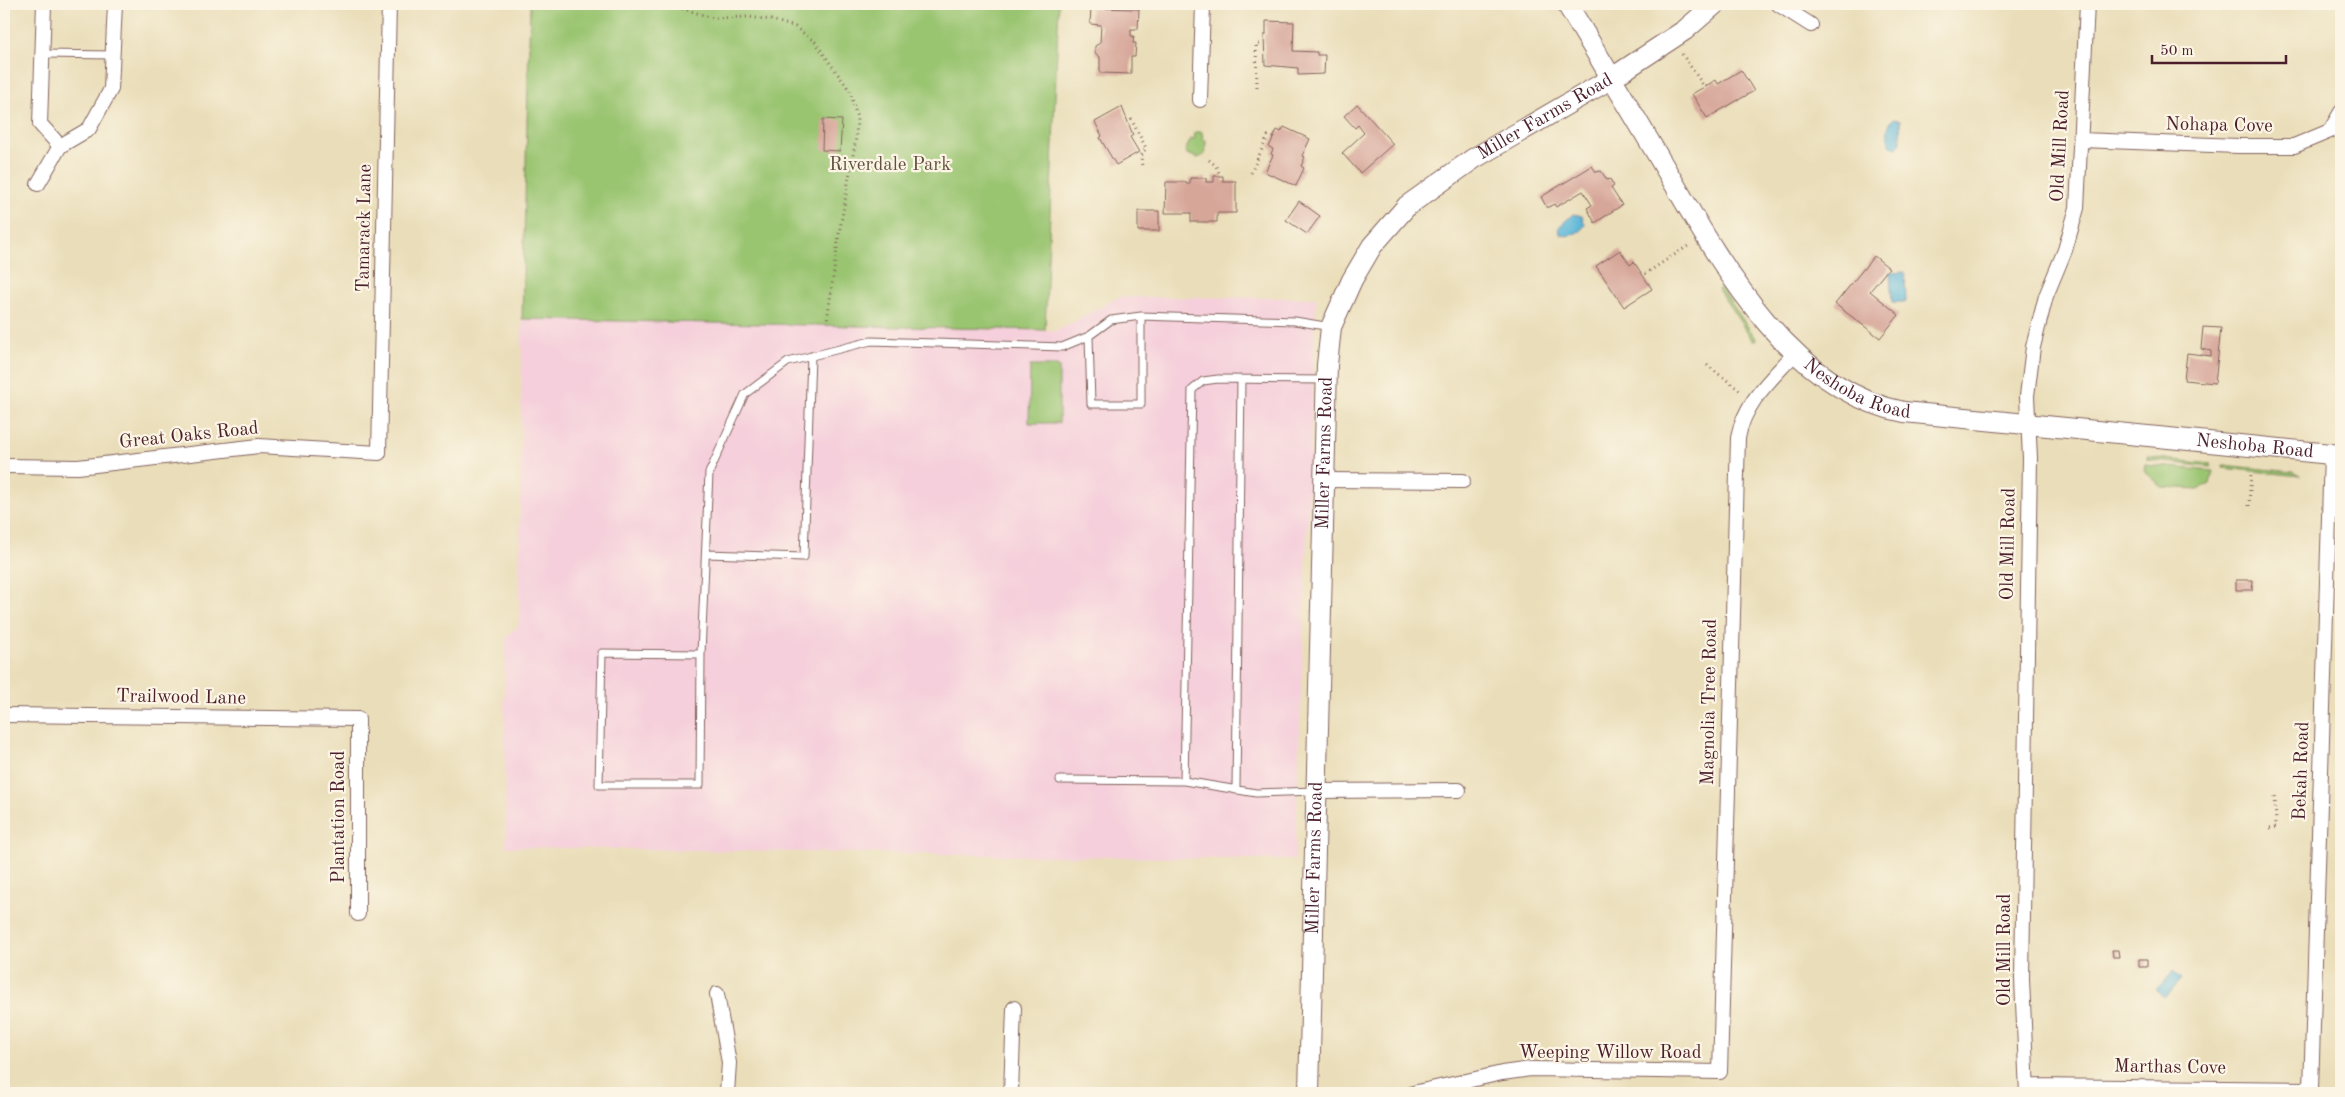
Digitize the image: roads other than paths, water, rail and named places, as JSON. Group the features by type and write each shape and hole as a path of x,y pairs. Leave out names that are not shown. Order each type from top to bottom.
{"street":[{"path":"44,4 44,54 40,124 60,146"},
{"path":"38,184 60,146 90,129 112,89 114,4"},
{"name":"Tamarack Lane","path":"379,453 389,4"},
{"path":"1200,100 1203,4"},
{"name":"Neshoba Road","path":"1567,4 1728,271 1764,320 1795,353 1846,390 1887,409 2028,425 2336,454"},
{"name":"Miller Farms Road","path":"1309,1093 1326,380 1331,328 1352,280 1372,246 1407,206 1473,159 1612,78 1686,30 1714,4"},
{"path":"1778,4 1811,25"},
{"name":"Old Mill Road","path":"2027,1089 2022,980 2027,396 2033,347 2046,296 2075,220 2079,189 2087,4"},
{"name":"Nohapa Cove","path":"2081,140 2294,146 2330,131 2341,112"},
{"name":"Magnolia Tree Road","path":"1720,1072 1738,438 1744,414 1753,400 1795,353"},
{"name":"Great Oaks Road","path":"4,466 78,467 259,446 379,453"},
{"name":"Bekah Road","path":"2311,1089 2336,454"},
{"path":"1324,480 1463,481"},
{"name":"Trailwood Lane","path":"4,715 358,719"},
{"name":"Plantation Road","path":"358,719 358,914"},
{"path":"1316,791 1459,790"},
{"path":"717,994 729,1063 727,1093"},
{"path":"1011,1093 1014,1008"},
{"name":"Weeping Willow Road","path":"1413,1093 1502,1073 1531,1069 1720,1072"},
{"name":"Marthas Cove","path":"2027,1089 2311,1089"}],"lane":[{"path":"44,54 112,55"},
{"path":"701,654 602,653 599,785 700,785 701,654 709,474 745,394 788,362 871,341 1062,347 1089,336 1111,320 1141,316 1294,321 1331,328"},
{"path":"1089,336 1091,404 1141,404 1141,316"},
{"path":"706,554 804,557 811,356"},
{"path":"1184,781 1192,390 1203,381 1241,379 1326,380"},
{"path":"1236,790 1241,379"},
{"path":"1060,780 1184,781 1256,793 1316,791"}],"water":[{"path":"1894,118 1900,120 1901,142 1897,148 1891,146 1888,136 1889,124"},
{"path":"1573,214 1582,216 1585,225 1574,234 1567,236 1560,234 1559,227"},
{"path":"1905,272 1906,302 1892,302 1890,273"},
{"path":"2173,971 2182,979 2165,998 2156,990"}],"park label":[{"name":"Riverdale Park","path":"890,165"}]}
